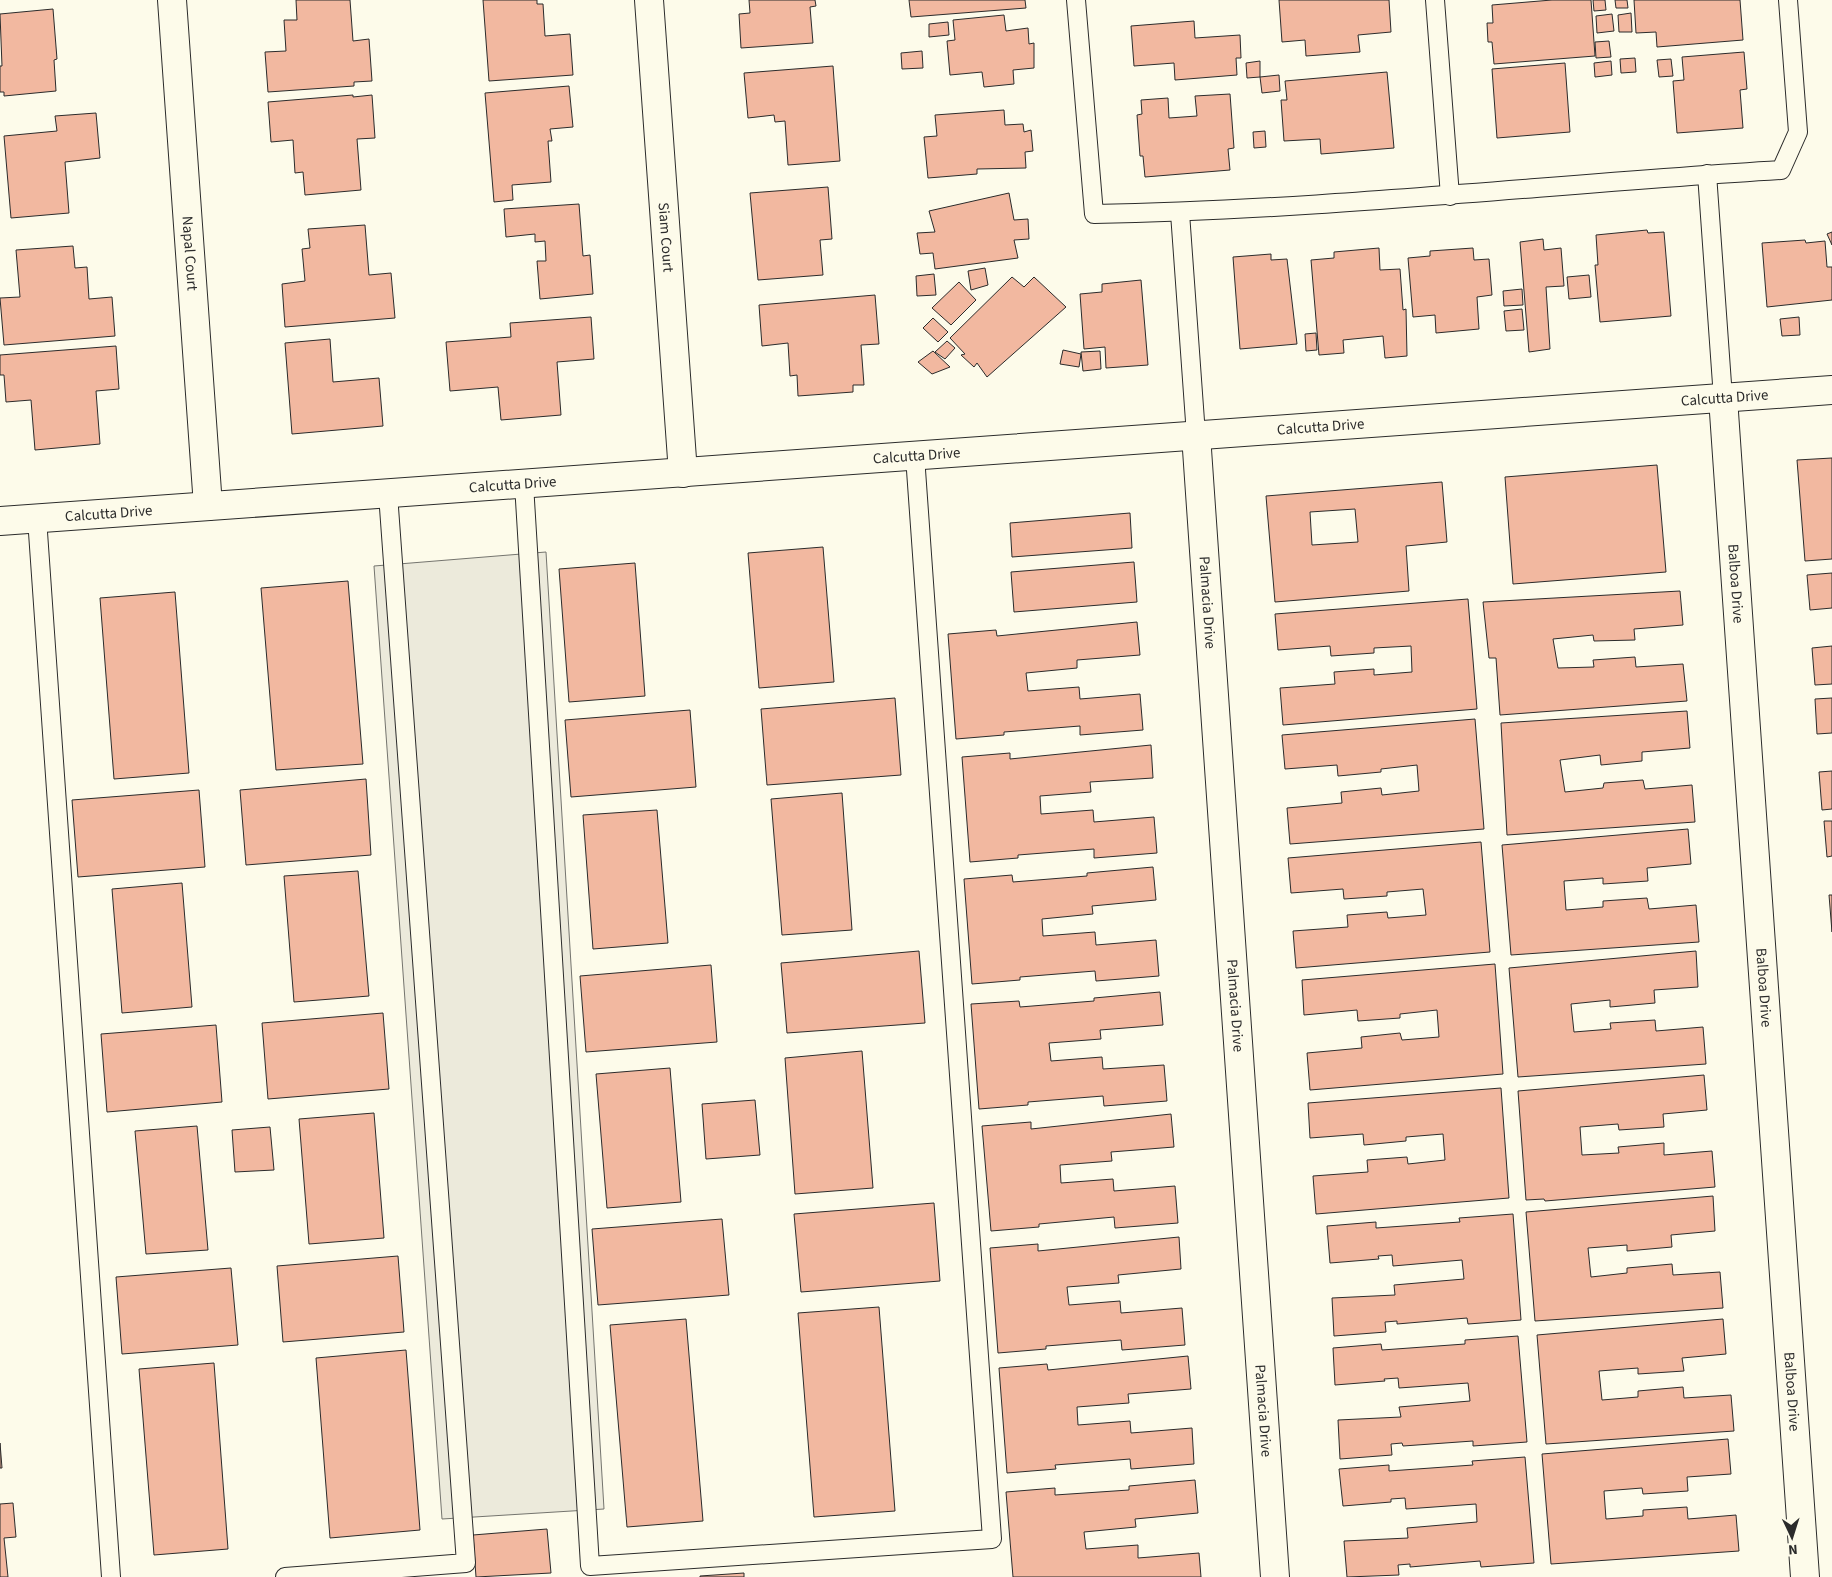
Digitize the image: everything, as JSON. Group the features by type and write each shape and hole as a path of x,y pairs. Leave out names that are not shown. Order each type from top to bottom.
{"street":[{"name":"Napal Court","path":"172,0 208,506"},
{"name":"Siam Court","path":"649,0 683,473"},
{"name":"Calcutta Drive","path":"0,521 1832,390"},
{"name":"Balboa Drive","path":"1723,398 1805,1577"},
{"name":"Palmacia Drive","path":"1196,436 1275,1577"}],"lane":[{"path":"1076,0 1094,214 1180,212 1450,196 1707,174 1781,170 1798,132 1788,0"},
{"path":"1435,0 1450,196"},
{"path":"1707,174 1723,398"},
{"path":"1180,212 1196,436"},
{"path":"524,484 588,1572 992,1539 915,456"},
{"path":"285,1577 468,1570 388,494"},
{"path":"37,518 111,1577"}],"shaded area":[{"path":"546,552 604,1509 442,1519 374,566"}],"building":[{"path":"296,0 350,0 353,41 369,39 372,81 354,82 354,86 268,92 265,52 286,51 284,20 297,20"},
{"path":"483,0 537,0 537,4 543,4 545,36 570,34 573,75 489,81"},
{"path":"749,0 815,0 816,6 810,7 813,43 741,48 739,14 750,13"},
{"path":"909,0 1025,0 1026,8 911,17"},
{"path":"1279,0 1389,0 1391,32 1358,35 1360,52 1306,56 1305,40 1282,42"},
{"path":"1552,0 1591,0 1595,56 1494,64 1492,42 1488,42 1487,23 1493,23 1492,5"},
{"path":"1593,0 1605,0 1606,10 1594,11"},
{"path":"1615,0 1627,0 1628,8 1616,8"},
{"path":"1634,0 1740,0 1743,40 1657,47 1656,32 1636,33"},
{"path":"53,9 57,59 54,60 56,91 4,96 4,92 0,92 0,66 2,66 0,14"},
{"path":"1631,13 1632,32 1619,32 1618,15"},
{"path":"1612,14 1614,31 1597,33 1596,16"},
{"path":"1004,15 1006,31 1028,28 1029,44 1034,43 1034,68 1013,70 1014,84 984,87 982,72 950,75 947,41 955,40 953,20"},
{"path":"1194,21 1195,38 1240,35 1241,58 1236,58 1237,75 1175,80 1174,63 1134,66 1131,26"},
{"path":"948,22 949,35 929,37 929,24"},
{"path":"1609,41 1611,57 1596,58 1595,42"},
{"path":"922,51 923,68 902,69 901,53"},
{"path":"1744,52 1747,89 1740,90 1743,128 1677,133 1673,81 1684,80 1682,57"},
{"path":"1635,58 1636,72 1621,73 1620,59"},
{"path":"1671,59 1673,76 1659,77 1657,60"},
{"path":"1260,61 1260,77 1247,78 1246,63"},
{"path":"1611,61 1612,75 1595,77 1594,63"},
{"path":"1565,63 1570,132 1497,138 1492,69"},
{"path":"833,66 840,161 788,165 785,121 775,122 774,115 748,118 744,73"},
{"path":"1387,72 1394,148 1321,154 1320,139 1284,141 1281,100 1287,100 1285,81"},
{"path":"1279,75 1280,91 1262,93 1260,77"},
{"path":"569,86 573,127 550,129 552,141 548,141 551,182 512,185 513,200 494,202 485,93"},
{"path":"1230,94 1234,148 1228,149 1230,170 1145,177 1143,156 1140,156 1137,115 1142,114 1141,100 1168,98 1169,118 1197,116 1195,96"},
{"path":"353,95 353,97 372,95 375,138 357,139 361,190 305,195 303,172 295,173 293,140 271,142 268,102"},
{"path":"1004,110 1005,125 1023,124 1024,132 1031,130 1033,151 1025,152 1026,168 977,169 977,174 928,178 924,137 937,136 935,115"},
{"path":"96,113 100,158 65,162 69,213 11,218 4,136 57,131 55,116"},
{"path":"1265,131 1266,147 1254,148 1253,132"},
{"path":"828,187 832,239 820,240 823,275 758,280 750,193"},
{"path":"1009,193 1014,220 1028,219 1029,239 1014,240 1018,258 935,269 933,253 920,254 917,233 935,232 929,211"},
{"path":"579,204 583,256 590,255 593,294 540,299 537,261 546,261 545,241 535,242 535,234 506,237 504,209"},
{"path":"365,225 369,275 391,273 395,318 285,327 282,284 305,281 302,249 310,248 308,229"},
{"path":"1647,230 1648,233 1664,232 1671,316 1600,322 1595,265 1598,265 1596,235"},
{"path":"1832,232 1832,245 1827,234"},
{"path":"1543,239 1544,250 1561,248 1564,286 1546,287 1550,349 1529,352 1520,242"},
{"path":"1805,240 1806,243 1825,241 1827,267 1832,267 1832,300 1767,307 1762,243"},
{"path":"73,246 75,268 87,267 89,299 112,297 115,336 4,345 0,298 20,297 16,250"},
{"path":"1379,248 1380,270 1400,269 1403,310 1406,309 1407,356 1385,358 1383,336 1343,340 1344,353 1319,355 1311,260 1334,258 1334,252"},
{"path":"1473,248 1474,260 1489,259 1492,295 1477,297 1479,329 1436,333 1435,315 1413,317 1408,258 1430,256 1430,251"},
{"path":"1271,254 1271,260 1287,259 1297,344 1240,349 1233,257"},
{"path":"985,268 988,285 971,290 968,271"},
{"path":"934,274 936,295 917,296 916,276"},
{"path":"1589,275 1591,297 1569,299 1567,277"},
{"path":"1012,277 1024,287 1034,277 1066,307 987,377 977,363 974,367 961,355 965,354 950,338"},
{"path":"1141,280 1148,365 1106,368 1105,347 1084,349 1080,294 1102,292 1102,284"},
{"path":"959,282 976,300 951,325 932,308"},
{"path":"1522,289 1523,305 1504,306 1503,291"},
{"path":"875,295 879,344 861,345 864,385 853,385 853,392 798,396 797,375 790,376 788,343 762,346 759,305"},
{"path":"1522,309 1524,330 1506,331 1504,311"},
{"path":"591,317 594,359 557,362 561,415 501,420 498,387 450,391 446,342 511,337 510,323"},
{"path":"1799,317 1800,335 1782,336 1780,319"},
{"path":"933,318 948,332 938,342 923,328"},
{"path":"1316,333 1317,350 1306,351 1305,334"},
{"path":"330,339 333,382 379,378 383,426 292,434 285,343"},
{"path":"947,341 955,348 945,359 935,352"},
{"path":"116,346 119,389 96,391 100,444 35,450 31,400 6,402 4,375 0,375 0,355"},
{"path":"1063,350 1081,354 1079,367 1060,364"},
{"path":"933,351 950,367 932,374 918,362"},
{"path":"1100,351 1101,369 1083,371 1081,352"},
{"path":"1832,458 1832,559 1805,561 1797,460"},
{"path":"1657,465 1666,572 1513,584 1505,477"},
{"path":"1442,482 1447,542 1406,546 1409,591 1275,602 1266,496","holes":["1355,509 1358,542 1312,545 1310,512"]},
{"path":"1130,513 1132,548 1012,557 1010,523"},
{"path":"823,547 834,682 759,688 748,553"},
{"path":"1134,562 1137,602 1014,612 1011,572"},
{"path":"635,563 645,696 569,702 559,569"},
{"path":"1832,573 1832,608 1810,610 1807,575"},
{"path":"348,581 363,764 276,770 261,588"},
{"path":"1680,591 1683,625 1634,629 1635,640 1594,641 1593,635 1553,639 1558,668 1594,667 1593,660 1635,657 1636,667 1683,664 1687,701 1500,715 1496,658 1489,658 1483,602"},
{"path":"175,592 189,773 114,779 100,598"},
{"path":"1468,599 1477,709 1283,725 1280,688 1335,684 1334,672 1374,669 1374,675 1412,672 1411,646 1374,648 1374,653 1331,656 1330,646 1278,650 1275,614"},
{"path":"1137,622 1140,655 1077,660 1077,668 1026,673 1028,691 1079,687 1080,699 1140,694 1143,730 1080,735 1080,726 1004,732 1004,735 956,739 948,634 996,630 997,636"},
{"path":"1832,646 1832,684 1815,685 1812,648"},
{"path":"895,698 901,775 767,785 761,709"},
{"path":"1832,698 1832,733 1817,734 1815,699"},
{"path":"690,710 696,787 571,797 565,720"},
{"path":"1687,711 1690,748 1642,752 1642,761 1601,765 1600,755 1560,760 1565,792 1603,788 1604,783 1643,780 1645,789 1692,785 1695,822 1507,835 1501,723"},
{"path":"1475,719 1484,829 1290,844 1287,808 1342,803 1341,792 1381,788 1382,795 1419,791 1417,765 1381,769 1381,772 1338,776 1337,765 1285,769 1282,735"},
{"path":"1151,745 1153,778 1090,782 1091,792 1040,796 1041,814 1093,810 1094,822 1154,817 1157,853 1094,858 1094,849 1018,855 1018,858 970,862 962,757 1010,753 1010,759"},
{"path":"1832,771 1832,809 1822,810 1819,772"},
{"path":"366,779 371,855 246,865 240,790"},
{"path":"199,790 205,867 78,877 72,800"},
{"path":"842,793 852,930 782,935 771,799"},
{"path":"657,810 668,943 593,949 583,815"},
{"path":"1824,821 1832,821 1832,856 1827,857"},
{"path":"1688,829 1691,864 1647,868 1648,881 1603,884 1603,878 1564,881 1566,910 1603,907 1603,901 1647,898 1649,909 1696,905 1699,942 1511,955 1502,845"},
{"path":"1481,842 1490,952 1296,968 1293,931 1348,927 1347,915 1387,912 1388,918 1426,915 1423,889 1387,892 1387,896 1344,899 1343,889 1291,893 1288,858"},
{"path":"1153,867 1156,900 1092,906 1093,914 1042,919 1043,936 1095,932 1096,945 1156,940 1159,976 1096,981 1095,971 1020,977 1020,980 972,984 964,879 1012,875 1013,882 1087,876 1087,873"},
{"path":"358,871 369,996 294,1002 284,876"},
{"path":"182,883 192,1007 122,1013 112,889"},
{"path":"1829,895 1832,895 1832,932"},
{"path":"919,951 925,1023 787,1033 781,963"},
{"path":"1696,951 1698,987 1654,990 1655,1003 1610,1007 1610,1000 1571,1004 1574,1032 1611,1029 1610,1023 1655,1020 1656,1031 1703,1027 1706,1064 1518,1077 1509,968"},
{"path":"1495,964 1503,1074 1310,1090 1307,1053 1362,1048 1361,1037 1400,1033 1402,1040 1439,1037 1437,1010 1400,1014 1400,1018 1358,1021 1357,1010 1304,1015 1302,980"},
{"path":"711,965 717,1042 586,1052 580,976"},
{"path":"1160,992 1163,1025 1100,1030 1101,1039 1049,1043 1051,1061 1102,1057 1103,1069 1164,1065 1167,1101 1104,1106 1103,1096 1028,1102 1028,1105 979,1109 971,1004 1019,1001 1020,1007 1094,1001 1094,998"},
{"path":"383,1013 389,1089 268,1099 262,1023"},
{"path":"216,1025 222,1102 107,1112 101,1034"},
{"path":"862,1051 873,1188 795,1194 785,1058"},
{"path":"670,1068 681,1202 607,1208 596,1074"},
{"path":"1704,1075 1707,1110 1663,1114 1664,1127 1619,1130 1618,1124 1580,1127 1582,1155 1619,1153 1618,1147 1664,1143 1664,1155 1712,1151 1715,1187 1545,1201 1544,1199 1526,1200 1518,1091"},
{"path":"1501,1088 1509,1198 1316,1214 1313,1176 1368,1172 1367,1160 1407,1157 1408,1164 1445,1160 1443,1134 1406,1137 1406,1141 1364,1145 1363,1134 1310,1138 1308,1103"},
{"path":"755,1100 760,1155 706,1159 702,1104"},
{"path":"374,1113 384,1238 309,1244 299,1119"},
{"path":"1171,1114 1174,1147 1111,1152 1112,1161 1060,1165 1061,1183 1113,1179 1114,1191 1175,1186 1178,1223 1115,1228 1114,1217 1039,1224 1039,1227 991,1231 982,1126 1031,1122 1031,1129"},
{"path":"197,1126 208,1250 146,1254 135,1131"},
{"path":"270,1127 274,1170 235,1172 232,1130"},
{"path":"1713,1196 1715,1231 1671,1235 1672,1247 1627,1251 1627,1245 1588,1248 1591,1277 1627,1273 1627,1268 1672,1264 1673,1275 1720,1272 1723,1308 1535,1321 1526,1212"},
{"path":"934,1203 940,1281 801,1292 794,1214"},
{"path":"1513,1214 1521,1320 1468,1324 1467,1318 1397,1324 1397,1321 1385,1322 1386,1332 1334,1336 1332,1298 1395,1295 1394,1285 1464,1279 1462,1260 1393,1266 1392,1255 1378,1256 1379,1259 1330,1263 1327,1226 1376,1222 1376,1228 1460,1222 1459,1218"},
{"path":"722,1219 729,1295 598,1305 592,1229"},
{"path":"1179,1237 1181,1269 1118,1275 1119,1283 1067,1287 1069,1305 1120,1301 1121,1313 1182,1308 1185,1345 1122,1350 1121,1340 1046,1346 1046,1349 998,1353 990,1248 1038,1244 1038,1251"},
{"path":"398,1256 404,1332 283,1342 277,1266"},
{"path":"231,1268 238,1345 122,1354 116,1277"},
{"path":"879,1307 895,1511 814,1517 798,1313"},
{"path":"686,1319 703,1521 627,1527 610,1325"},
{"path":"1723,1319 1726,1354 1682,1358 1684,1371 1638,1374 1638,1368 1599,1371 1602,1400 1638,1397 1638,1391 1683,1387 1684,1398 1731,1395 1734,1431 1546,1444 1537,1335"},
{"path":"1518,1336 1527,1442 1473,1446 1473,1441 1403,1446 1402,1443 1391,1444 1392,1455 1340,1459 1338,1420 1401,1417 1399,1407 1470,1401 1468,1383 1399,1388 1398,1378 1384,1379 1385,1381 1335,1385 1333,1348 1381,1344 1382,1350 1465,1344 1465,1340"},
{"path":"406,1350 420,1530 330,1538 316,1358"},
{"path":"1188,1356 1191,1389 1128,1394 1129,1403 1077,1407 1078,1425 1130,1421 1131,1433 1192,1428 1194,1464 1131,1469 1130,1459 1055,1465 1056,1469 1007,1473 999,1368 1047,1364 1048,1370"},
{"path":"214,1363 228,1549 154,1555 139,1369"},
{"path":"1728,1439 1731,1474 1687,1477 1688,1491 1643,1494 1642,1488 1604,1491 1606,1519 1643,1516 1643,1510 1687,1507 1688,1519 1736,1515 1739,1551 1551,1564 1542,1454"},
{"path":"0,1443 2,1468 0,1468"},
{"path":"1525,1457 1534,1563 1481,1567 1480,1561 1410,1567 1410,1564 1398,1565 1399,1575 1347,1577 1344,1541 1408,1538 1407,1528 1477,1522 1476,1504 1406,1509 1405,1498 1391,1499 1391,1502 1343,1506 1339,1469 1389,1465 1389,1471 1473,1465 1472,1461"},
{"path":"1195,1480 1198,1513 1135,1519 1136,1527 1084,1532 1086,1549 1138,1545 1138,1558 1199,1553 1201,1577 1013,1577 1006,1492 1055,1488 1055,1495 1129,1490 1129,1486"},
{"path":"13,1503 16,1537 4,1538 8,1577 0,1577 0,1504"},
{"path":"547,1529 551,1573 476,1577 473,1535"},
{"path":"744,1573 744,1577 700,1577 700,1576"}]}
